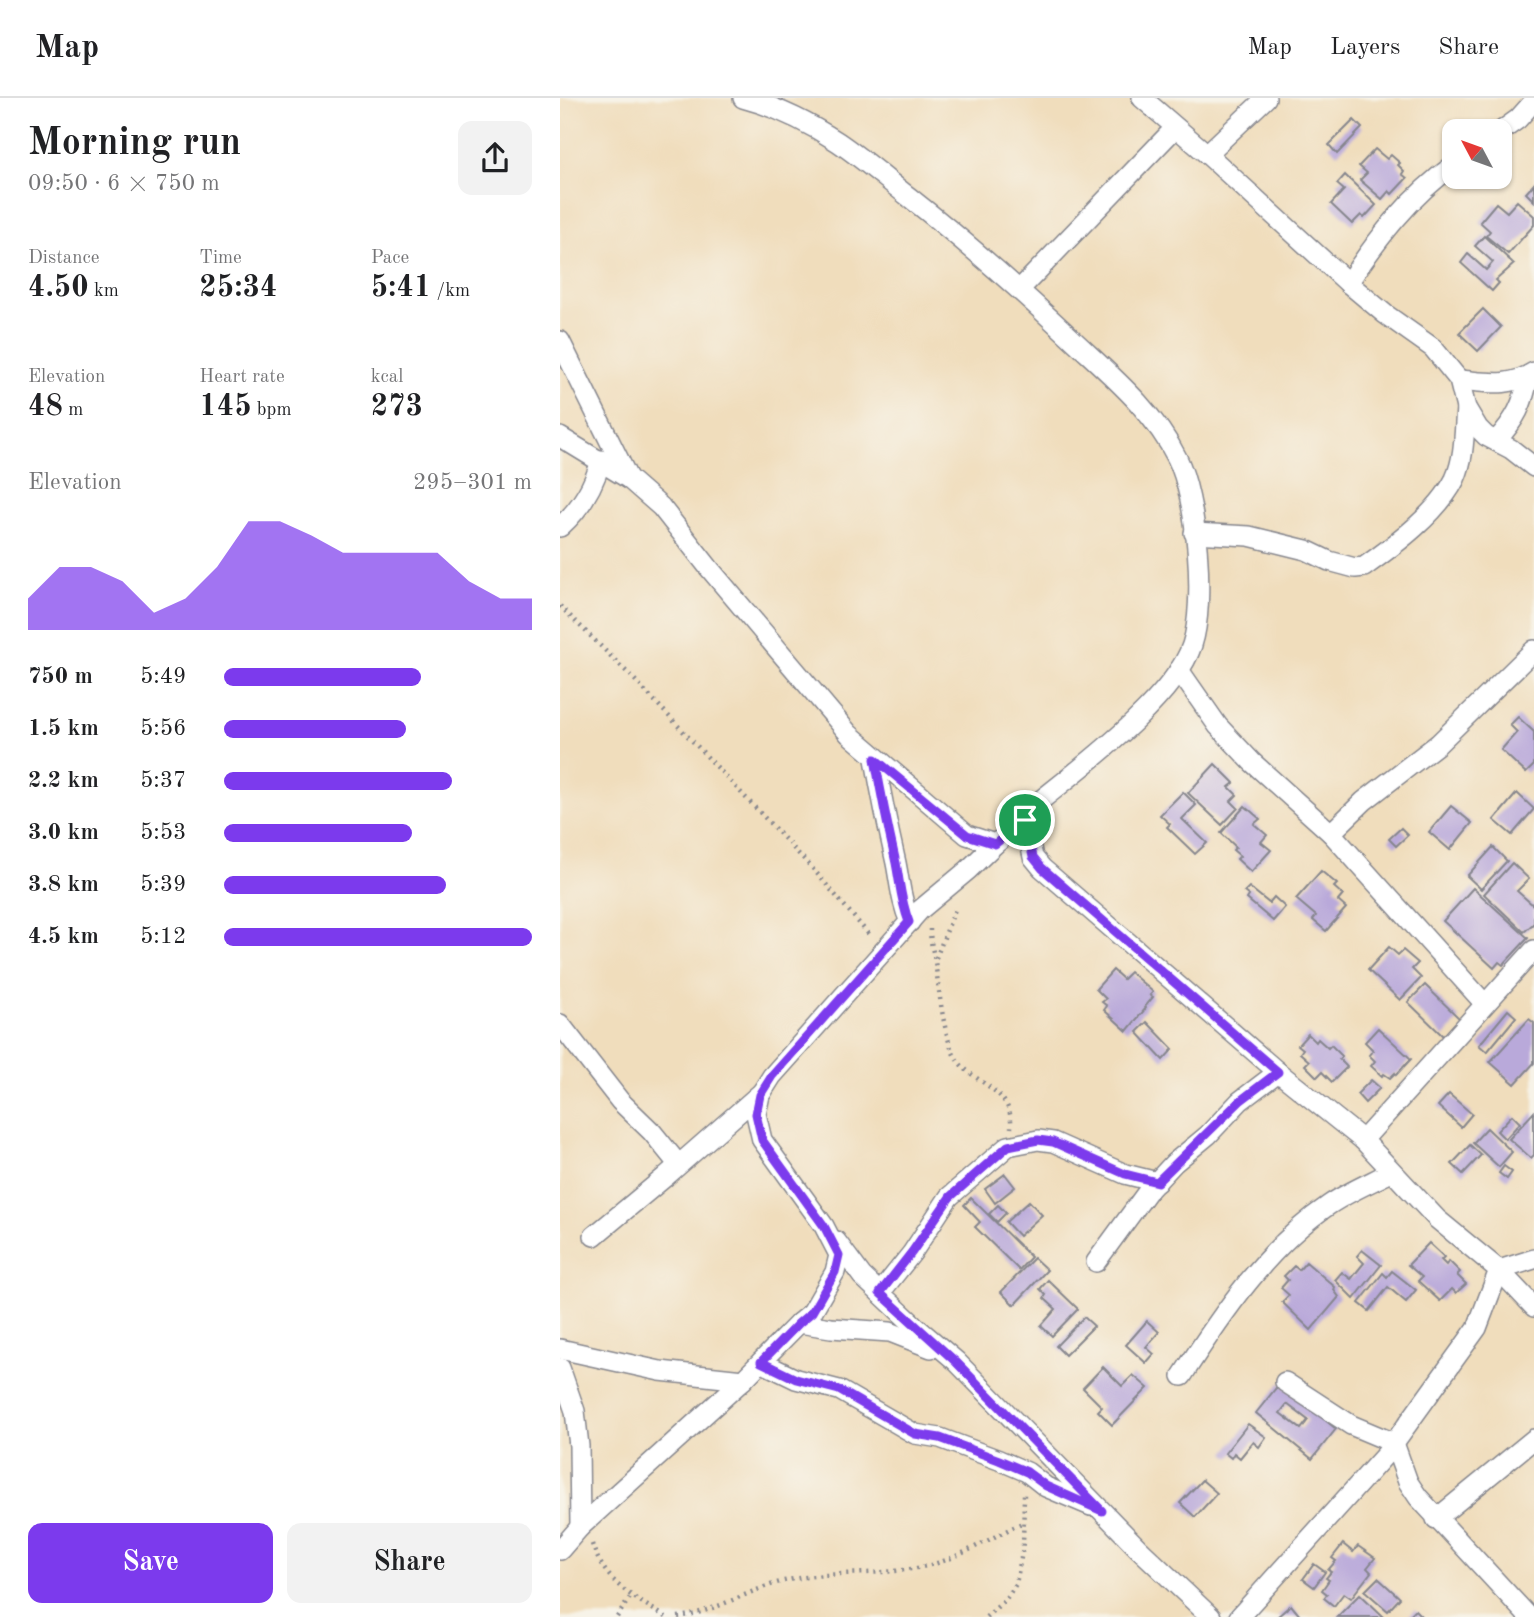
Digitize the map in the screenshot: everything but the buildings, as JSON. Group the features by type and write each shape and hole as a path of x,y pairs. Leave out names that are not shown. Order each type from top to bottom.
{"street":[{"path":"743,98 769,102 838,142 1020,289 1129,393 1154,422 1177,457 1188,486 1198,567 1198,624 1191,648 1179,670 1159,695 1114,740 1030,809 1025,820 909,922 772,1076 763,1091 756,1114 762,1140 862,1276 951,1357 1102,1511 1211,1617"},
{"path":"1142,98 1207,153 1348,283 1385,314 1433,348 1459,380 1466,408 1478,428 1534,467"},
{"path":"1207,153 1265,98"},
{"path":"1512,123 1534,101"},
{"path":"1020,289 1175,128"},
{"path":"1348,283 1402,211 1442,173"},
{"path":"560,341 629,479"},
{"path":"1459,380 1498,384 1514,382 1532,374"},
{"path":"1496,442 1520,410 1532,374"},
{"path":"1194,533 1261,538 1307,550 1329,561 1355,568 1364,567 1413,528 1446,492 1455,478 1462,454 1466,408"},
{"path":"560,437 629,479 661,507 849,734 875,759 967,835 995,844"},
{"path":"560,527 572,517 595,480 601,460"},
{"path":"1331,833 1364,801 1438,744 1534,650"},
{"path":"1179,670 1218,726 1331,833 1484,1003"},
{"path":"875,759 897,866 902,905 909,922"},
{"path":"1025,820 1033,857 1042,868 1278,1072 1363,1140 1437,1219 1499,1270 1534,1307"},
{"path":"1363,1140 1534,950"},
{"path":"560,1024 620,1101 652,1132 678,1164"},
{"path":"1096,1262 1157,1182 1240,1101 1278,1072"},
{"path":"594,1236 665,1178 763,1091"},
{"path":"880,1293 950,1197 1008,1146 1038,1140 1053,1142 1125,1174 1157,1182"},
{"path":"1182,1376 1216,1323 1289,1237 1330,1204 1391,1172"},
{"path":"560,1550 583,1525 743,1380 812,1312 835,1272 839,1255 824,1226"},
{"path":"1499,1270 1534,1259"},
{"path":"1239,1617 1394,1443 1477,1328 1499,1270"},
{"path":"799,1323 890,1332 916,1340 951,1357"},
{"path":"560,1349 660,1371 743,1380"},
{"path":"761,1362 796,1379 839,1390 915,1434 940,1438 1027,1472 1046,1486 1102,1511"},
{"path":"560,1368 575,1411 583,1525"},
{"path":"1285,1382 1351,1425 1394,1443 1408,1482 1436,1519 1529,1617"},
{"path":"1436,1519 1534,1439"}],"path":[{"path":"560,606 632,677 814,870 883,951"},
{"path":"930,902 930,939 952,1052 957,1062 1002,1097 1009,1109 1012,1124 1008,1146"},
{"path":"935,961 957,903"},
{"path":"986,1617 1006,1599 1016,1584 1023,1547 1022,1522 1027,1472"},
{"path":"678,1617 710,1609 780,1582 812,1576 854,1574 934,1564 1022,1522"},
{"path":"583,1525 598,1562 620,1589 666,1617"},
{"path":"617,1617 631,1596"}],"route":[{"path":"875,759 967,835 995,844 1025,820 1033,857 1054,880 1278,1072 1240,1101 1157,1182 1125,1174 1053,1142 1038,1140 1008,1146 950,1197 880,1293 1006,1411 1102,1511 1046,1486 1027,1472 940,1438 915,1434 839,1390 796,1379 761,1362 812,1312 835,1272 839,1255 824,1226 762,1140 756,1114 760,1095 772,1076 909,922 902,905 897,866 875,759"}]}
